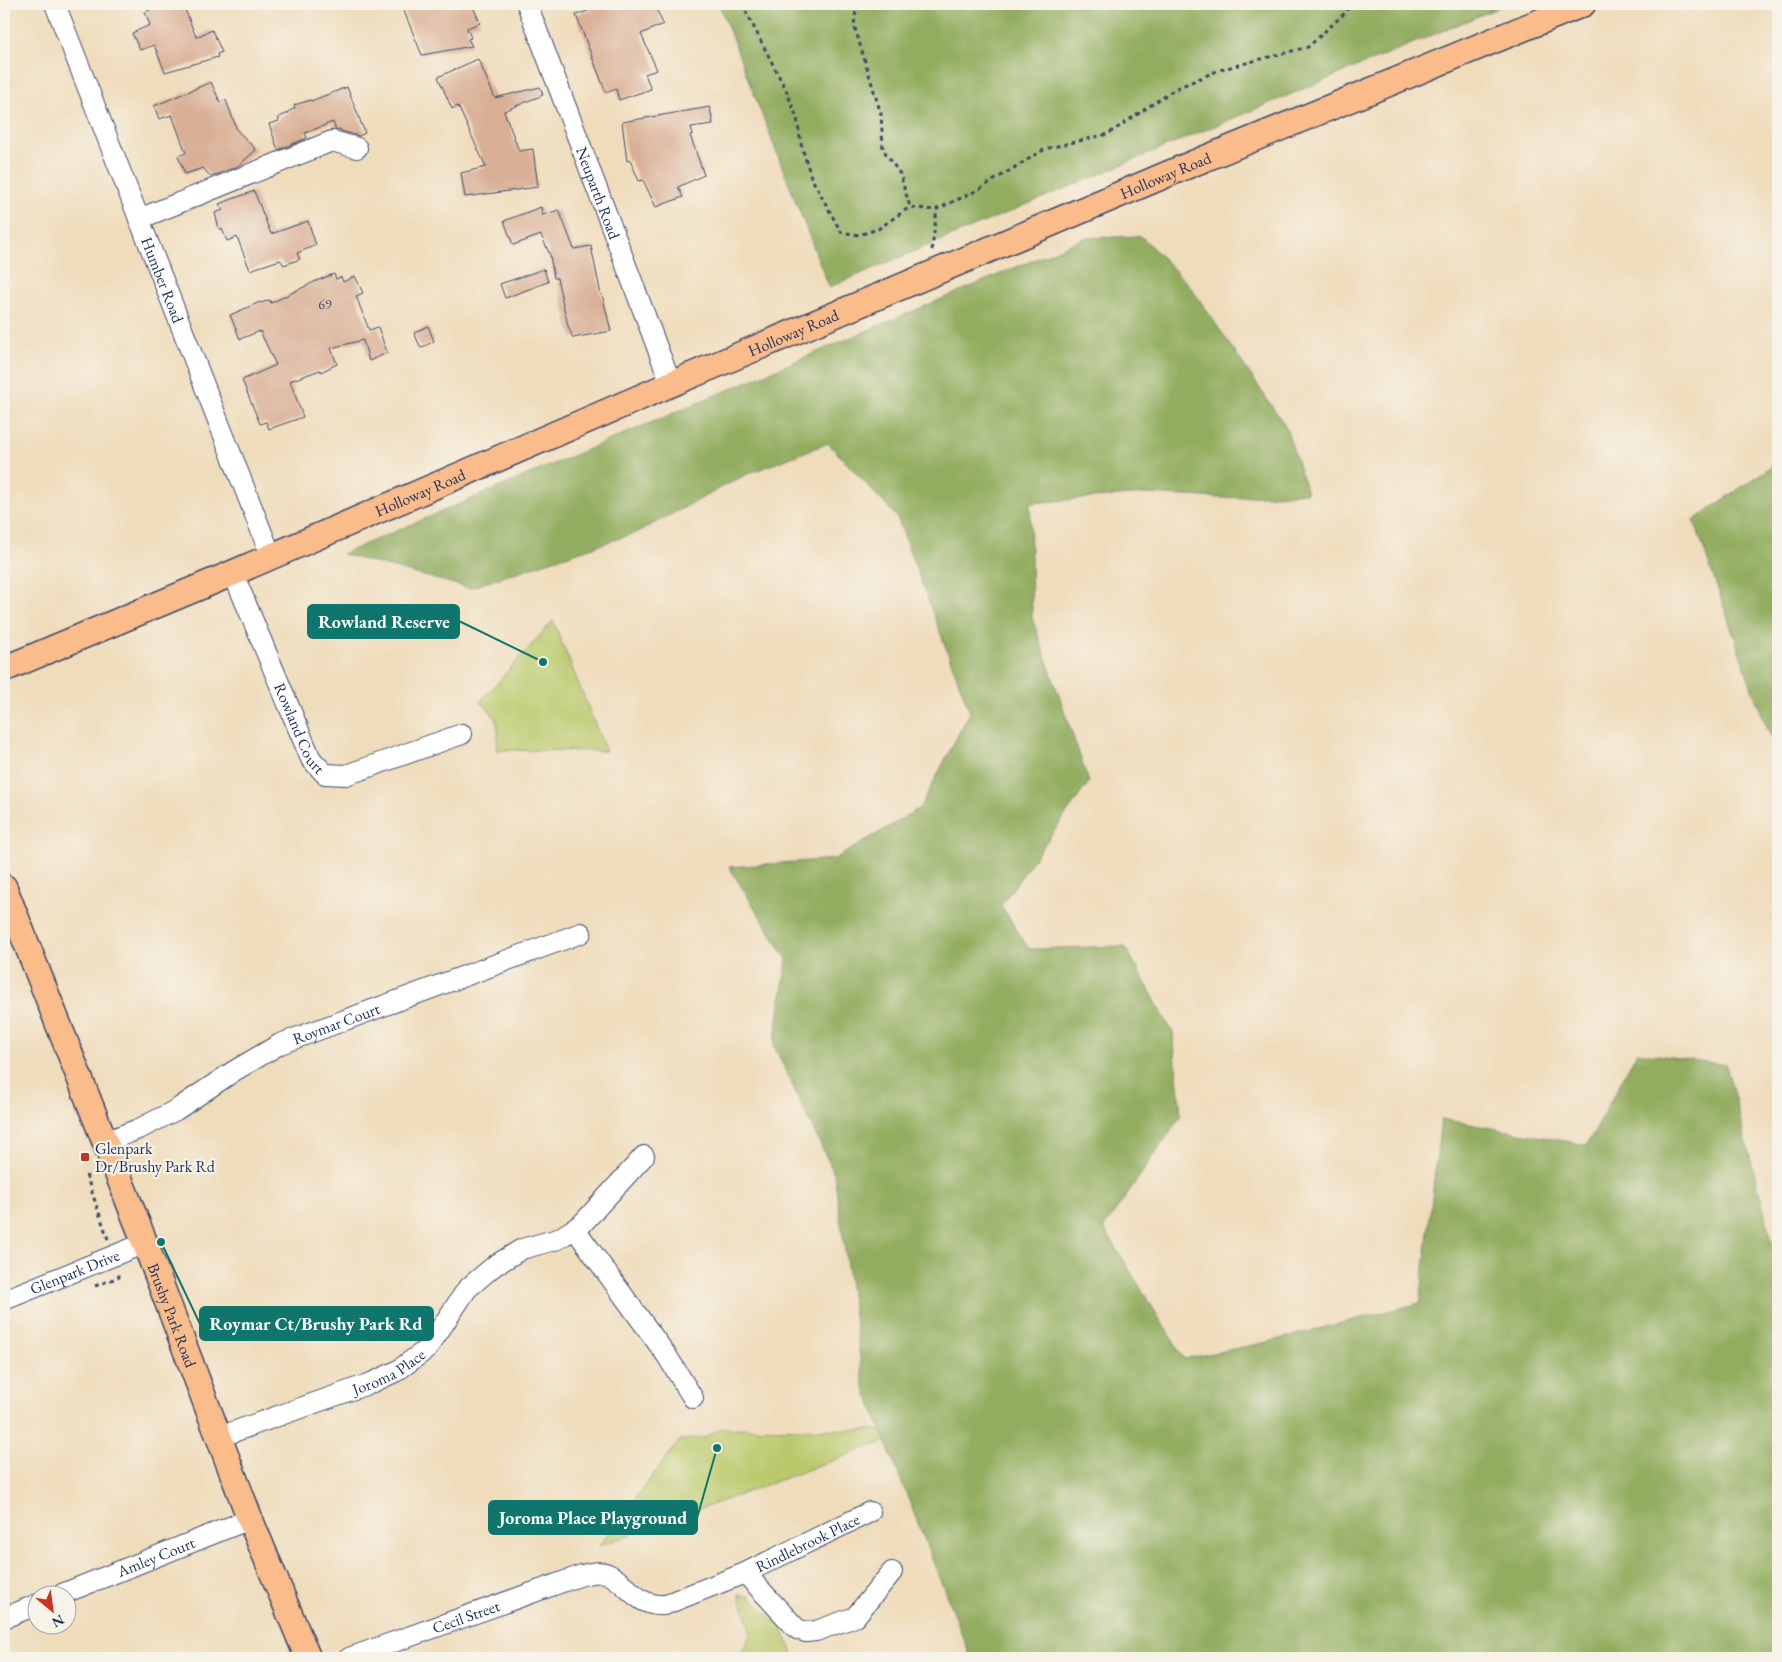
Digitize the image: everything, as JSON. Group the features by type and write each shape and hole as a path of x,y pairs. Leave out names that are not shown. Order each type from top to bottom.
{"main road":[{"name":"Holloway Road","path":"4,668 233,573 671,384 1182,168 1584,4"},
{"name":"Brushy Park Road","path":"4,887 105,1142 250,1519 308,1658"}],"street":[{"name":"Humber Road","path":"55,4 271,556"},
{"name":"Neuparth Road","path":"527,4 671,384"},
{"path":"139,219 332,141 357,148"},
{"name":"Rowland Court","path":"233,573 311,758 325,774 346,775 462,734"},
{"name":"Roymar Court","path":"105,1142 141,1128 176,1110 234,1071 280,1044 580,933"},
{"name":"Joroma Place","path":"219,1437 371,1383 397,1371 427,1349 467,1289 494,1266 522,1249 558,1239 582,1224 644,1156"},
{"path":"574,1228 667,1356 693,1398"},
{"name":"Glenpark Drive","path":"4,1300 144,1243"},
{"name":"Rindlebrook Place","path":"582,1574 596,1572 609,1574 644,1602 654,1606 664,1605 745,1573 870,1512"},
{"name":"Amley Court","path":"78,1588 250,1519"},
{"name":"Rindlebrook Place","path":"745,1573 798,1629 806,1632 816,1631 855,1616 892,1572"},
{"name":"Cecil Street","path":"349,1658 582,1574"},
{"path":"4,1618 28,1608"}],"path":[{"path":"742,4 786,90 797,118 801,144 811,176 841,232 859,235 878,229 910,206 937,208 978,190 1045,149 1108,134 1175,89 1219,70 1308,47 1347,11 1349,4"},
{"path":"858,4 854,25 882,114 883,149 900,174 910,206"},
{"path":"930,275 937,208"}],"green space":[{"path":"719,4 1507,4 829,287"},
{"path":"1141,236 1190,286 1286,427 1307,493 1223,498 1145,494 1030,503 1032,618 1089,782 1001,905 1029,949 1125,946 1173,1033 1181,1116 1104,1228 1184,1359 1263,1343 1420,1303 1441,1119 1587,1145 1637,1052 1726,1065 1778,1264 1778,1658 971,1658 864,1386 834,1173 774,1046 787,959 729,867 835,859 920,808 970,712 897,517 828,443 745,475 638,532 469,588 342,554 1085,238"},
{"path":"1778,462 1778,754 1755,697 1694,520"},
{"path":"553,621 606,751 496,750 497,723 491,712 480,702"},
{"path":"722,1428 881,1430 886,1441 599,1546 680,1440 703,1438"},
{"path":"739,1595 750,1596 781,1627 795,1658 738,1658 750,1634 750,1627"}],"building":[{"path":"164,4 183,4 196,37 212,30 222,52 217,54 218,57 165,72 154,45 140,50 132,33 150,25 145,12"},
{"path":"401,4 472,4 480,23 467,28 471,38 468,39 472,46 422,55"},
{"path":"608,4 654,4 663,24 641,34 657,70 645,74 651,89 619,100 616,89 606,93 576,15"},
{"path":"478,59 495,98 540,87 543,95 504,111 519,151 533,149 538,187 465,197 461,173 486,167 458,106 452,109 438,77"},
{"path":"211,82 220,102 226,100 237,130 256,150 238,166 211,177 203,168 185,174 178,156 186,153 172,115 159,119 154,106"},
{"path":"347,87 365,133 359,136 341,131 340,129 336,130 333,122 305,133 307,138 278,150 269,124 279,121 279,117 295,108 294,105 311,101"},
{"path":"710,107 713,124 691,127 693,134 690,135 704,175 678,187 683,197 656,207 643,180 639,181 630,160 627,161 622,122"},
{"path":"254,191 271,234 308,221 316,245 297,253 300,259 284,265 280,260 250,270 237,237 227,241 222,229 219,229 215,213 223,210 219,204"},
{"path":"541,207 542,215 559,210 574,249 591,246 611,331 573,338 568,326 557,278 554,278 550,255 541,235 513,245 504,221"},
{"path":"544,269 548,282 505,298 500,284"},
{"path":"334,274 336,279 341,277 343,282 355,276 363,293 356,296 369,330 378,327 387,353 369,361 363,340 331,348 337,364 321,372 320,370 290,381 303,417 269,429 266,422 260,424 242,380 276,365 260,331 240,339 230,315 260,302 270,300 271,303"},
{"path":"428,326 434,341 421,348 414,333"}],"place":[{"name":"Rowland Reserve","path":"543,662"},
{"name":"Glenpark Dr/Brushy Park Rd","path":"85,1157"},
{"name":"Roymar Ct/Brushy Park Rd","path":"161,1242"},
{"name":"Joroma Place Playground","path":"717,1448"}]}
